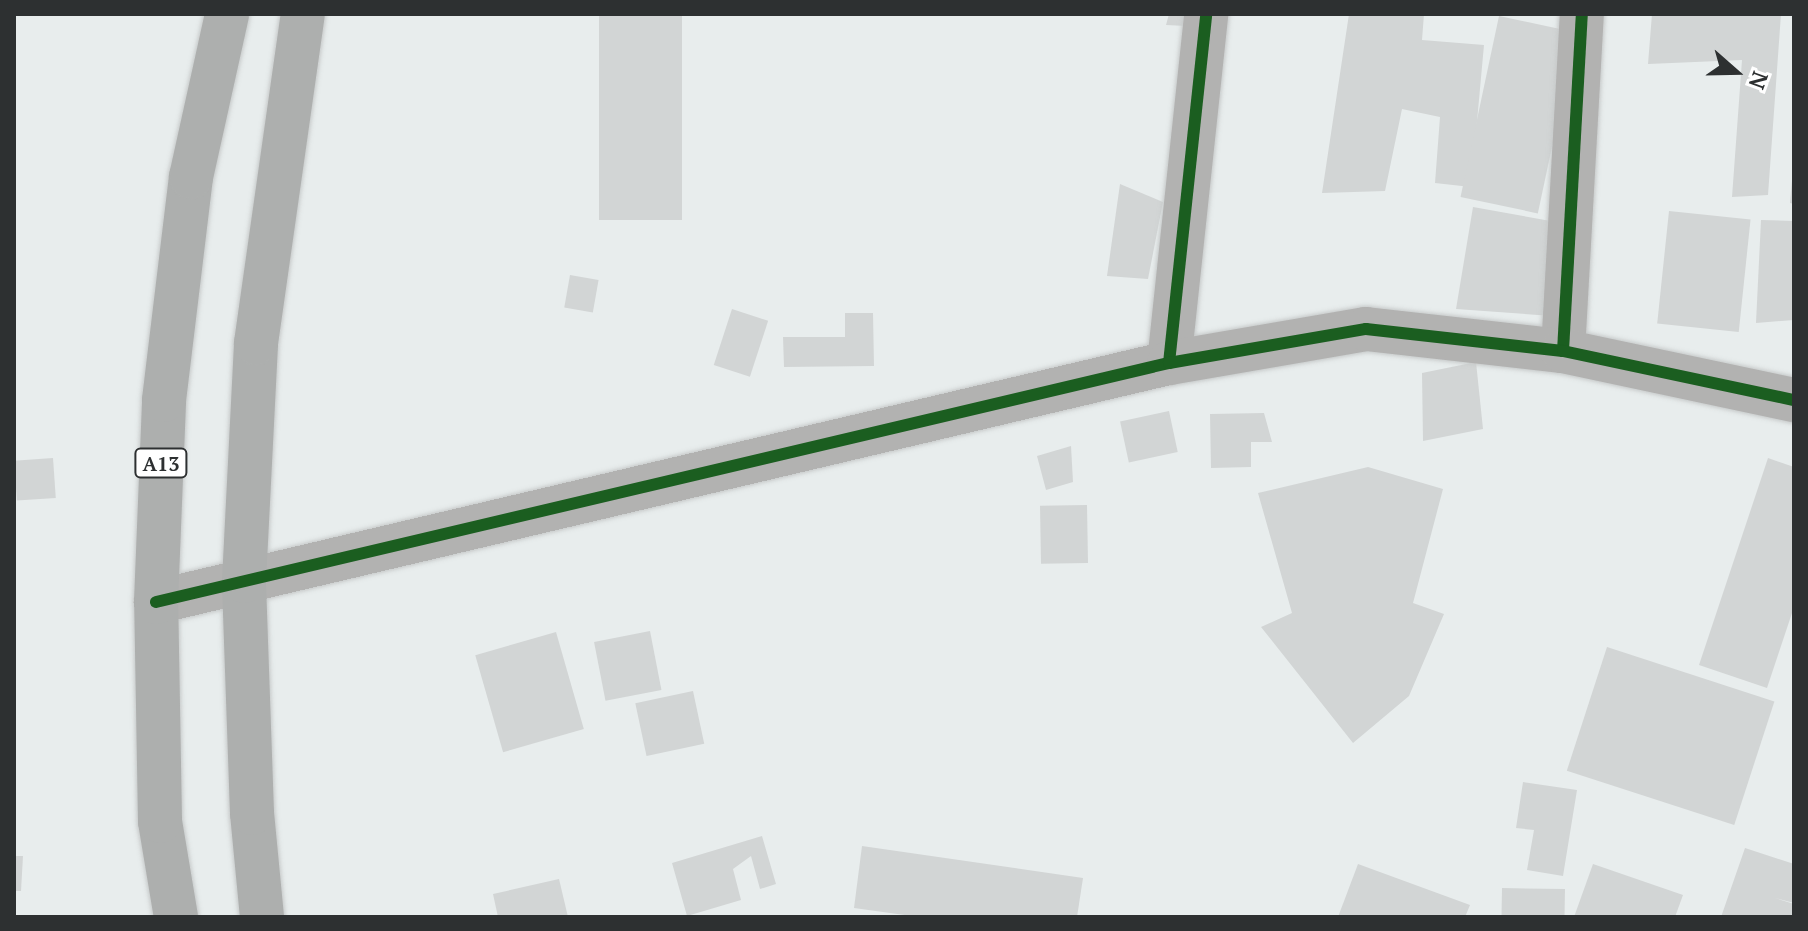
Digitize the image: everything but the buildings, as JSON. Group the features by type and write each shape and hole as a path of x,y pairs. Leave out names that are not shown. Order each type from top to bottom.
{"highway":[{"name":"A13","path":"176,917 160,821 156,602 164,400 189,192 227,14"},
{"path":"262,917 252,813 244,581 256,343 303,14"}],"street":[{"path":"1169,363 1206,14"},
{"path":"1563,351 1582,14"},
{"path":"156,602 1169,363 1366,329 1563,351 1794,400"}],"cycle path":[{"path":"1169,363 1206,14"},
{"path":"1563,351 1582,14"},
{"path":"156,602 1169,363 1366,329 1563,351 1794,400"}]}
